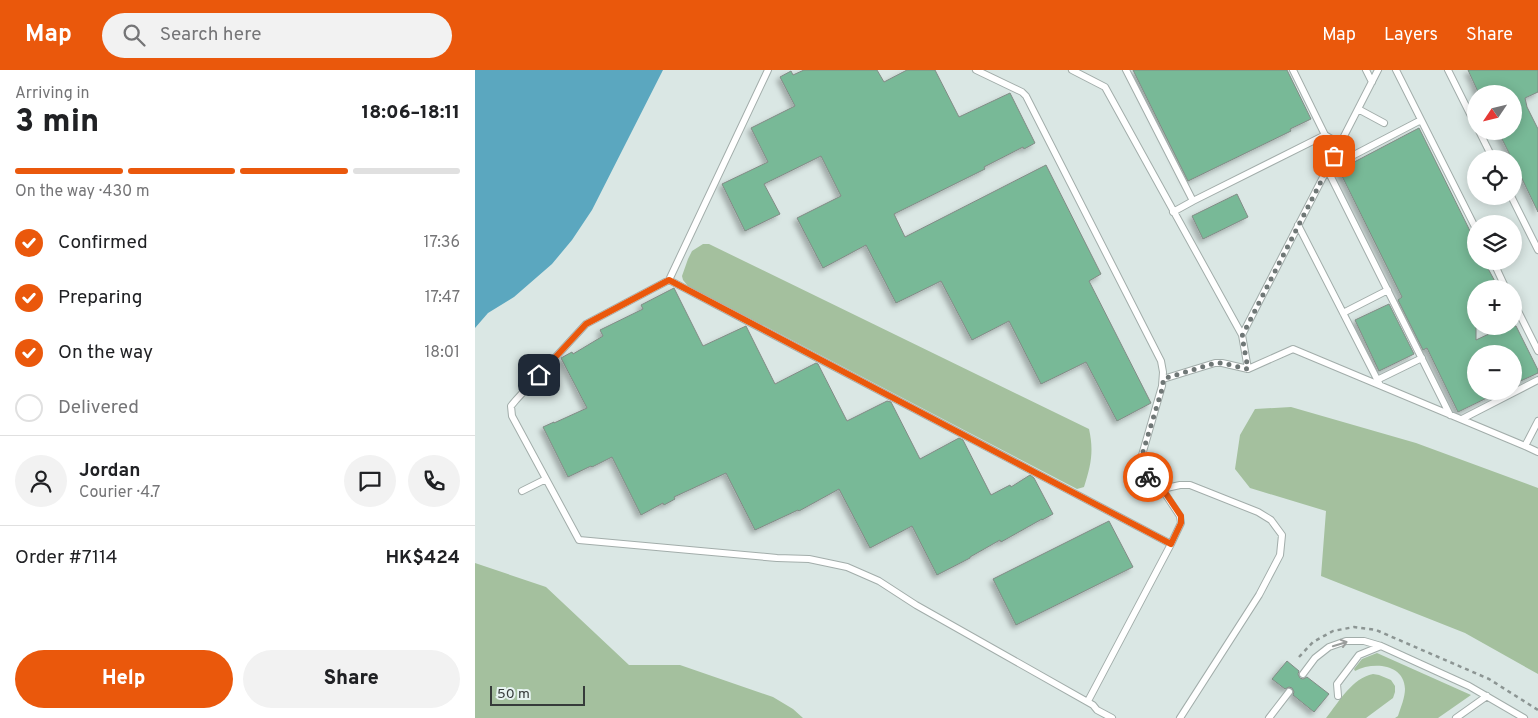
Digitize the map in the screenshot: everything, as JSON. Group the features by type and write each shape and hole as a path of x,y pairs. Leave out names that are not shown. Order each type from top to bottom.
{"lane":[{"path":"768,70 669,280 586,324 511,406 512,416 579,540 777,558 809,559 847,567 879,581 916,605 1088,701 1097,710 1112,718"},
{"path":"976,70 1022,92 1030,103 1161,361 1163,386 1142,455 1143,468 1156,487 1190,485 1258,512 1271,520 1283,535 1281,556 1259,595 1180,718"},
{"path":"1072,70 1105,86 1242,336 1248,369"},
{"path":"1126,70 1193,202"},
{"path":"1293,70 1325,135 1340,144"},
{"path":"1366,70 1372,82"},
{"path":"1242,336 1378,70"},
{"path":"1396,70 1469,215"},
{"path":"1448,70 1467,108"},
{"path":"1358,109 1384,123"},
{"path":"1327,169 1421,120"},
{"path":"1173,212 1325,135"},
{"path":"1327,169 1451,415"},
{"path":"1516,205 1538,250"},
{"path":"1299,225 1379,383"},
{"path":"669,280 1171,544"},
{"path":"1343,313 1388,290"},
{"path":"1522,319 1538,351"},
{"path":"1163,379 1215,363 1248,369 1293,349 1379,383 1538,452"},
{"path":"1379,383 1422,358"},
{"path":"1462,419 1538,380"},
{"path":"1525,446 1538,420"},
{"path":"522,491 546,479"},
{"path":"1088,701 1181,523 1181,516 1162,488"},
{"path":"1303,674 1322,652 1346,641 1364,641 1381,646 1469,686 1523,718"},
{"path":"1338,696 1337,684 1359,655 1381,646"},
{"path":"1269,718 1289,692"},
{"path":"1456,718 1487,696"}],"green space":[{"path":"703,244 709,244 1089,429 1091,458 1084,487 1077,489 688,286 682,276 688,259 692,251"},
{"path":"1291,407 1416,443 1538,488 1538,674 1465,633 1321,576 1326,511 1250,488 1235,469 1240,435 1255,409"},
{"path":"475,563 546,587 629,665 680,665 773,697 793,709 803,718 475,718"},
{"path":"1377,653 1471,695 1438,718 1395,718 1398,716 1405,692 1403,680 1399,674 1386,667 1378,666 1370,666 1355,671 1354,669 1362,659"},
{"path":"1373,674 1391,680 1395,686 1393,698 1366,718 1326,718 1352,685 1365,676"}],"water":[{"path":"475,70 663,70 592,210 572,240 552,264 514,297 488,313 475,328"}],"building":[{"path":"804,70 877,70 884,82 907,70 935,70 959,117 1010,93 1035,143 1024,149 1023,147 984,167 985,169 894,214 905,237 1046,165 1101,274 1089,281 1151,403 1117,421 1086,362 1041,384 1009,321 972,340 941,281 896,303 866,245 823,268 797,218 841,196 821,156 764,184 780,214 745,231 722,184 768,162 751,128 795,106 780,77 791,71 793,75"},
{"path":"1133,70 1287,70 1311,119 1290,129 1291,131 1188,181"},
{"path":"1468,70 1538,70 1538,92 1525,98 1527,107 1538,129 1538,212 1522,179 1522,150 1508,150 1502,140 1523,140 1523,85 1475,85"},
{"path":"1419,128 1467,225 1467,270 1489,270 1494,280 1467,280 1467,335 1476,335 1476,340 1487,335 1520,335 1538,373 1522,380 1522,345 1467,345 1467,400 1483,400 1458,412 1427,348 1423,350 1398,300 1402,297 1339,170"},
{"path":"1237,194 1248,217 1203,239 1192,216"},
{"path":"674,288 703,346 746,326 775,384 816,363 847,421 887,401 891,402 920,459 959,438 963,440 991,495 1010,485 1011,487 1030,475 1034,478 1053,514 1001,542 1000,540 937,575 912,526 870,548 839,489 799,511 755,530 726,473 674,497 675,499 664,505 663,503 641,515 612,457 568,477 543,427 587,408 561,358 572,352 573,354 603,336 600,330 643,309 641,305"},
{"path":"1389,304 1414,354 1379,371 1355,320"},
{"path":"1109,521 1133,567 1016,625 993,579"},
{"path":"1287,661 1299,671 1300,678 1307,677 1329,694 1314,712 1293,695 1292,688 1285,689 1272,679"}],"way so far":[{"path":"1148,477 1143,468 1142,455 1163,386 1163,379 1215,363 1248,369 1242,336 1334,156"}],"route":[{"path":"539,375 586,324 669,280 1171,544 1181,523 1181,516 1162,488 1156,487 1148,477"}]}
